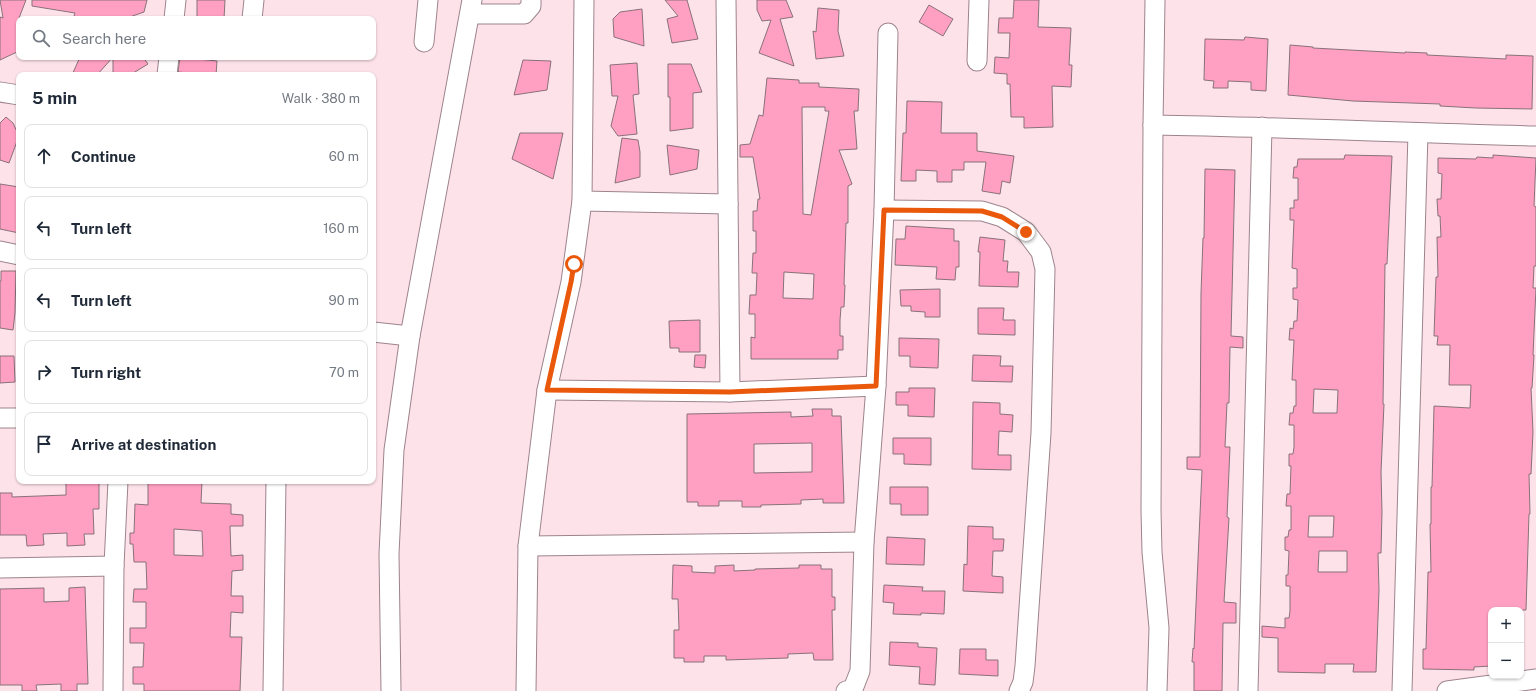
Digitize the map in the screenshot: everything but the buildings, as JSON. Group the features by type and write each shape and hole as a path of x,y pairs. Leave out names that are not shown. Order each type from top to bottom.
{"street":[{"path":"174,16 176,0"},
{"path":"252,16 254,0"},
{"path":"424,42 428,0"},
{"path":"391,691 389,554 394,450 410,336 471,7 524,14 531,6 531,0"},
{"path":"526,691 528,546 547,390 571,282 582,201 584,0"},
{"path":"726,0 730,392"},
{"path":"977,61 979,0"},
{"path":"1155,0 1152,125 1151,510 1152,552 1159,628 1156,691"},
{"path":"855,690 860,671 864,542 876,386 884,210 888,33"},
{"path":"167,72 169,60"},
{"path":"0,92 16,95"},
{"path":"1152,125 1536,136"},
{"path":"1248,691 1262,127"},
{"path":"1402,691 1418,133"},
{"path":"582,201 728,204"},
{"path":"884,210 982,211 1002,217 1026,232 1041,252 1045,269 1041,433 1025,666 1020,691"},
{"path":"0,251 16,254"},
{"path":"376,332 410,336"},
{"path":"547,390 730,392 876,386"},
{"path":"0,418 16,418"},
{"path":"113,691 114,566 118,484"},
{"path":"273,691 276,484"},
{"path":"528,546 864,542"},
{"path":"0,568 114,566"},
{"path":"1447,691 1536,679"}],"route":[{"path":"574,264 547,390 730,392 876,386 884,210 982,211 1002,217 1026,232"}]}
